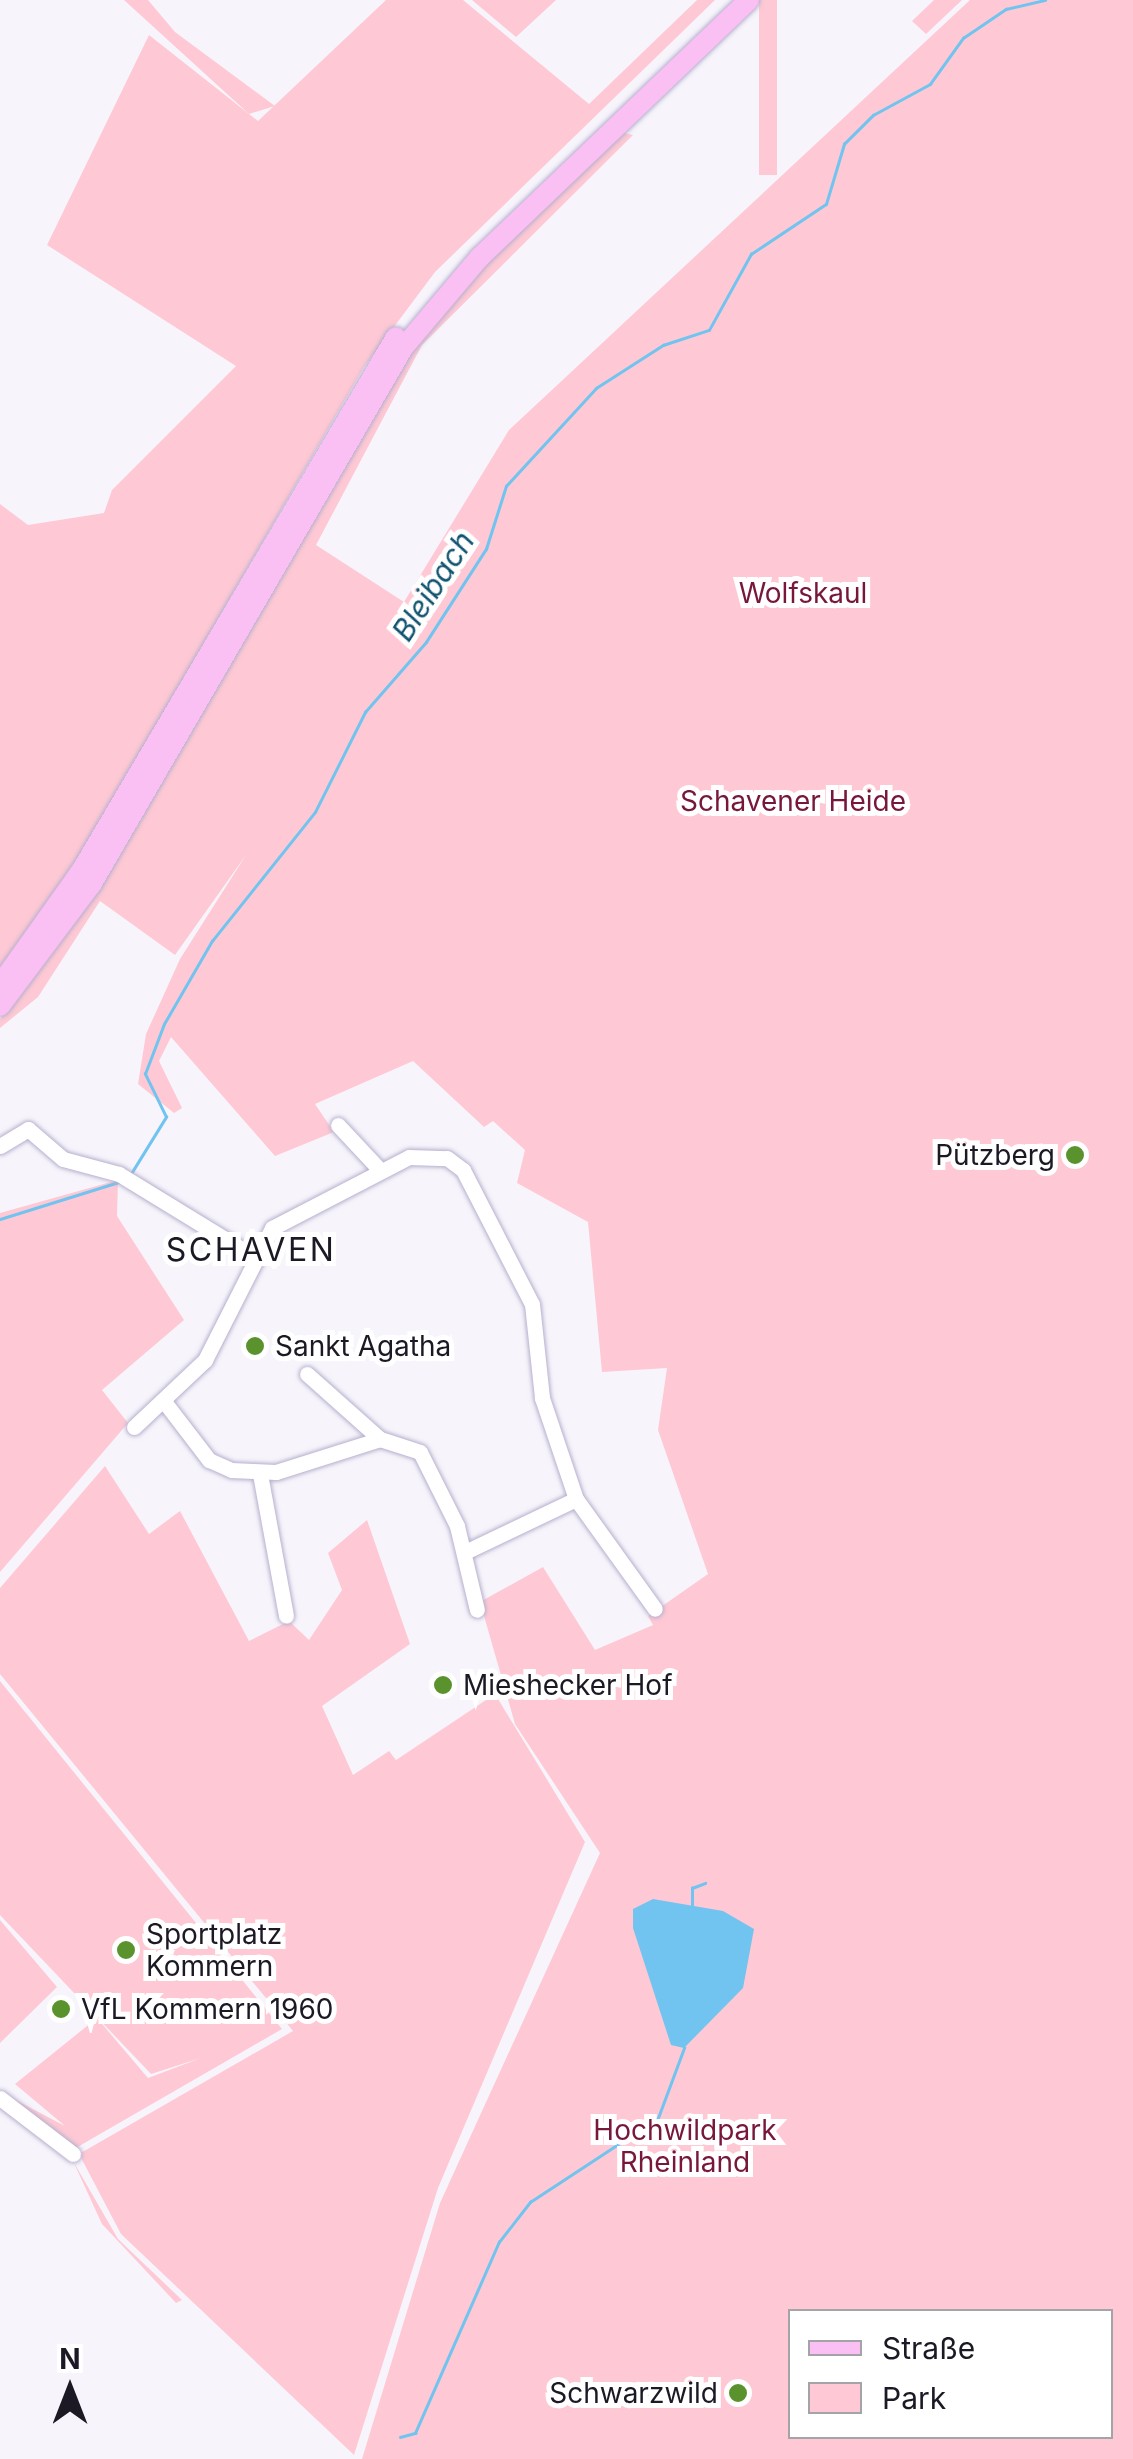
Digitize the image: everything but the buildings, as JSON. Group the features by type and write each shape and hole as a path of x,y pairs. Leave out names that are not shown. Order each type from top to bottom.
{"main road":[{"path":"0,986 83,868 390,344 471,247 732,0"},
{"path":"0,1006 90,885 403,348 480,257 749,0"}],"street":[{"path":"338,1124 379,1169"},
{"path":"0,1146 28,1129 74,1165 124,1177 252,1255"},
{"path":"134,1427 166,1404 205,1360 252,1255 301,1206 379,1169 426,1153 463,1170 532,1304 542,1398 576,1500 656,1608"},
{"path":"307,1374 380,1439 433,1465 464,1552 477,1610"},
{"path":"166,1404 209,1460 260,1474 380,1439"},
{"path":"260,1474 286,1616"},
{"path":"464,1552 576,1500"},
{"path":"0,2098 74,2154"}],"green space":[{"path":"124,0 148,0 175,32 275,106 249,114"},
{"path":"386,0 463,0 589,104 697,0 715,0 435,272 364,367 92,836 0,973 0,504 28,525 104,513 112,490 236,366 47,245 149,35 258,121"},
{"path":"472,0 556,0 516,37"},
{"path":"759,0 777,0 777,175 759,175"},
{"path":"934,0 962,0 926,34 912,21"},
{"name":"Schavener Heide","path":"970,0 1133,0 1133,2459 362,2459 440,2203 600,1853 515,1724 480,1602 543,1567 595,1650 653,1625 648,1616 708,1574 658,1430 667,1368 602,1372 588,1222 517,1183 525,1150 493,1121 484,1127 413,1061 315,1104 334,1132 275,1156 171,1037 159,1061 182,1108 174,1113 138,1084 146,1034 180,959 246,855 175,955 100,901 38,997 0,1028 0,1019 94,897 399,368 459,290 620,132 633,135 422,345 316,545 404,602 509,430"},
{"path":"118,1180 117,1216 184,1320 102,1390 128,1423 0,1572 0,1213"},
{"path":"105,1466 149,1534 180,1511 249,1641 289,1621 309,1640 342,1590 328,1553 367,1520 410,1644 322,1706 353,1775 389,1751 396,1760 495,1694 585,1842 438,2188 354,2455 121,2234 79,2154 293,2031 0,1674 0,1588"},
{"path":"0,1681 282,2029 74,2149 8,2096 65,2126 15,2084 97,2018 148,2078 201,2058 151,2074 0,1915"},
{"path":"0,1920 57,1987 0,2043"},
{"path":"73,2161 118,2239 182,2300 176,2303 102,2224"}],"water":[{"path":"653,1899 723,1911 754,1929 743,1988 684,2048 671,2045 633,1928 633,1909"}],"waterway":[{"name":"Bleibach","path":"132,1172 166,1117 145,1074 164,1024 212,941 315,812 365,712 426,642 486,549 506,486 596,388 663,345 709,330 751,254 826,204 844,144 873,115 930,84 963,38 1006,9 1045,0"},
{"name":"Bleibach","path":"0,1219 122,1181"},
{"path":"692,1905 692,1888 705,1883"},
{"path":"400,2437 415,2433 499,2242 530,2202 658,2118 684,2048"}],"place":[{"name":"Pützberg","path":"1075,1155"},
{"name":"Sankt Agatha","path":"255,1346"},
{"name":"Mieshecker Hof","path":"443,1685"},
{"name":"Sportplatz Kommern","path":"126,1950"},
{"name":"VfL Kommern 1960","path":"61,2009"},
{"name":"Schwarzwild","path":"738,2393"}],"district":[{"name":"SCHAVEN","path":"251,1250"}],"park label":[{"name":"Wolfskaul","path":"803,593"},
{"name":"Hochwildpark Rheinland","path":"685,2146"}]}
